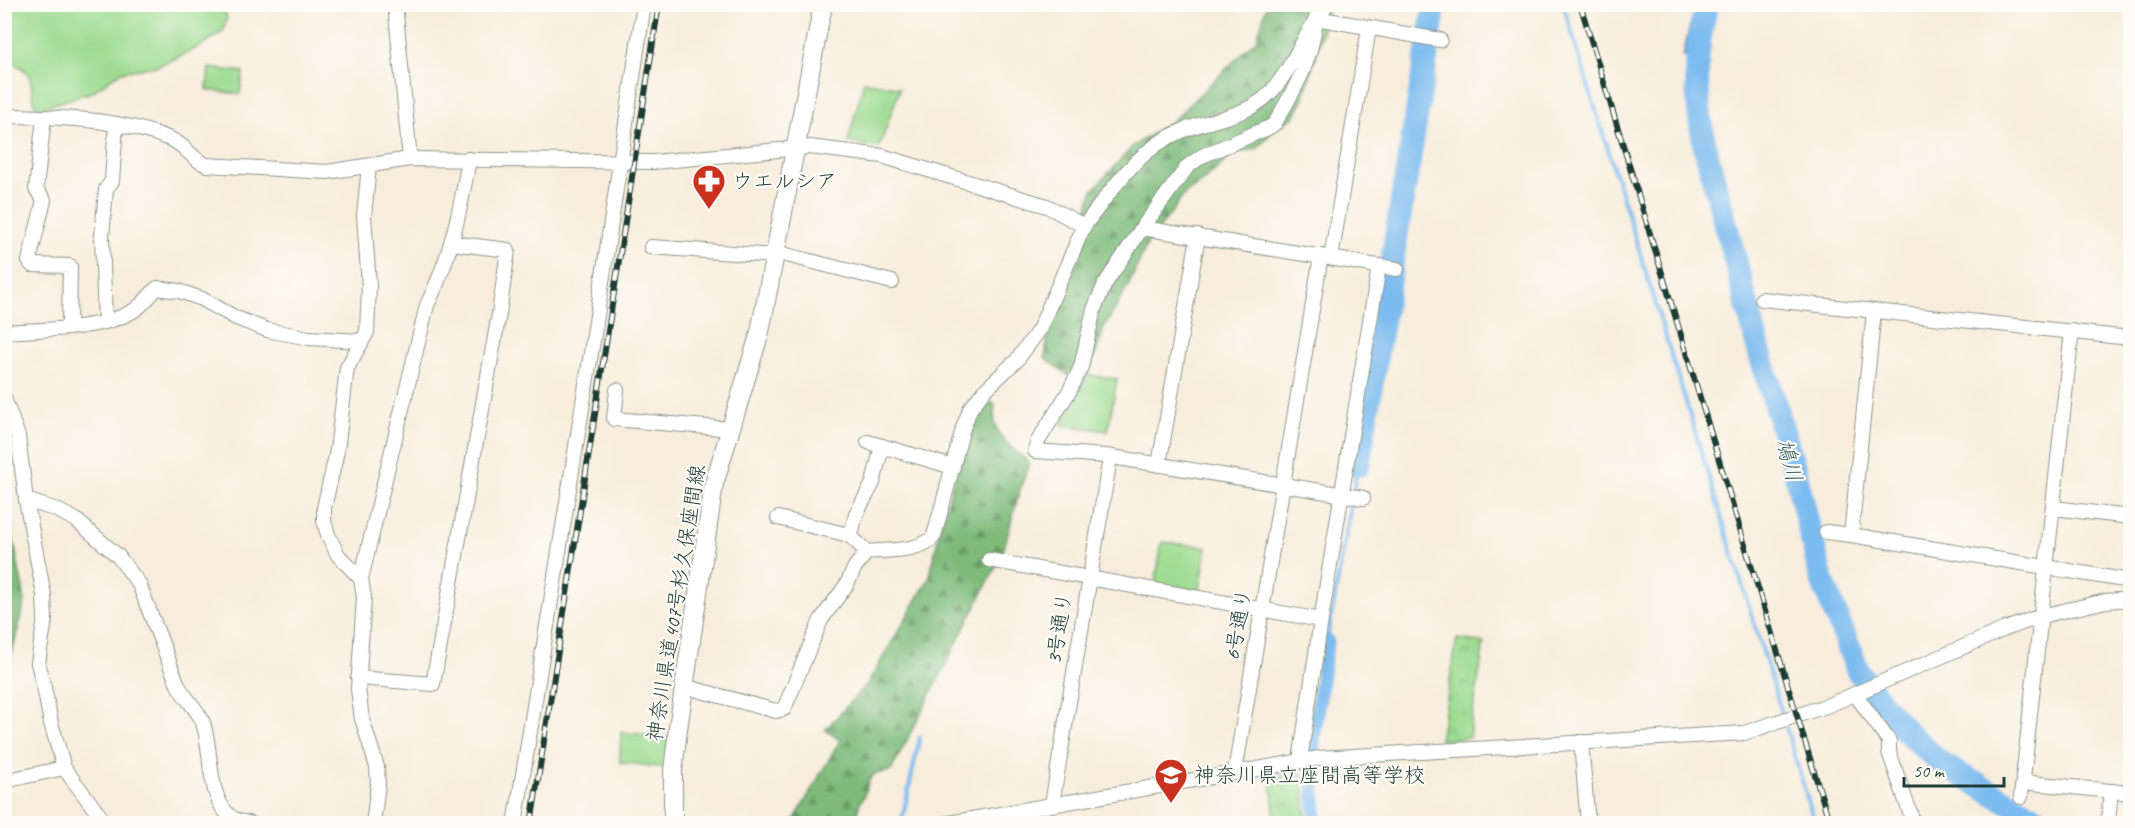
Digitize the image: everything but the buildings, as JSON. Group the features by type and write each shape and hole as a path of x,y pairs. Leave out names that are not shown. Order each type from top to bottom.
{"main road":[{"name":"神奈川県道407号杉久保座間線","path":"673,824 673,771 683,686 714,484 760,332 823,4"}],"street":[{"path":"395,4 410,159"},
{"path":"515,824 596,322 644,4"},
{"path":"683,686 776,711 784,709 821,620 867,552 919,547 929,543 934,537 970,409 984,391 1017,360 1039,330 1084,226 1134,163 1156,145 1180,131 1243,111 1269,94 1289,66 1316,18 1328,4"},
{"path":"1316,18 1432,39"},
{"path":"1316,18 1314,41 1305,71 1275,123 1202,156 1188,166 1105,284 1094,309 1081,367 1070,390 1038,441 1035,451 1110,458 1353,496"},
{"name":"6号通り","path":"1234,772 1283,484 1369,28"},
{"path":"4,120 15,116 44,117 116,124 169,139 186,147 196,161 207,165 327,172 410,159 654,162 810,147 882,156 1047,206 1084,226"},
{"path":"44,117 36,189 44,200 29,261 32,265 70,266 69,327"},
{"path":"105,322 102,236 106,189 112,181 116,124"},
{"path":"373,824 378,784 377,766 362,720 358,678 364,597 361,579 427,305 441,277 459,216 469,159"},
{"path":"361,579 338,555 328,535 324,521 324,508 337,451 347,368 367,332 369,286 364,216 369,166"},
{"path":"1143,228 1388,267 1353,496 1321,620 1306,760"},
{"path":"1159,465 1198,236"},
{"path":"358,678 433,684 499,314 508,250 451,243"},
{"path":"651,247 775,254 892,282"},
{"path":"4,333 105,322 135,310 157,288 179,291 202,299 236,318 267,330 309,338 361,341"},
{"path":"1762,299 2130,338"},
{"path":"1851,536 1874,310"},
{"path":"2021,797 2072,332"},
{"path":"617,390 614,419 730,429"},
{"path":"4,398 18,436 26,500 44,595 45,620 38,663 51,723 64,768 106,824"},
{"path":"849,534 852,531 855,514 873,483 875,444 953,466"},
{"name":"3号通り","path":"1052,804 1110,458"},
{"path":"26,500 57,510 76,520 118,556 139,584 178,684 185,698 200,715 204,726 214,787 223,810 235,820 252,824"},
{"path":"2054,508 2130,517"},
{"path":"778,518 849,534 867,552"},
{"path":"1826,532 2130,581"},
{"path":"989,560 1321,620"},
{"path":"943,824 1306,760 1744,733 1773,725 1857,694 2041,616 2106,601 2130,599"},
{"path":"1857,694 1889,741 1889,752 1914,824"},
{"path":"1581,742 1588,824"},
{"path":"4,781 64,768"},
{"path":"2023,782 2130,793"},
{"path":"2108,821 2111,791"}],"green space":[{"path":"5,4 223,5 227,18 223,32 190,52 157,66 121,72 92,92 47,106 35,107 27,72 5,60"},
{"path":"1267,5 1330,5 1304,98 1294,117 1274,129 1258,148 1233,154 1185,194 1146,246 1129,285 1104,328 1092,365 1081,379 1068,375 1045,358 1049,326 1087,239 1087,211 1092,191 1133,146 1172,121 1257,39"},
{"path":"209,68 243,72 240,94 207,90"},
{"path":"864,81 900,88 879,148 848,142"},
{"path":"1089,375 1117,379 1108,431 1062,425"},
{"path":"984,400 995,404 995,424 1002,438 1030,463 1002,555 891,771 874,774 869,780 859,804 857,823 792,824 840,740 825,730 868,683 929,579 941,525 972,418"},
{"path":"5,496 25,600 4,682"},
{"path":"1162,542 1207,547 1200,590 1155,584"},
{"path":"1457,639 1484,643 1469,738 1440,740"},
{"path":"621,732 670,738 667,768 620,762"},
{"path":"1302,774 1307,823 1275,823 1271,777"}],"water":[{"path":"1697,5 1717,5 1704,59 1683,57"}],"waterway":[{"path":"1358,465 1435,4"},
{"path":"1563,4 1783,717"},
{"name":"鳩川","path":"1707,4 1699,40 1697,76 1699,111 1705,147 1759,350 1795,471 1821,577 1858,671 1878,699 1905,730 1943,765 2047,824"},
{"path":"1353,493 1358,465"},
{"path":"1327,641 1352,500"},
{"path":"1317,824 1312,774 1313,745 1327,641"},
{"path":"1785,724 1815,824"},
{"path":"901,824 920,737"},
{"path":"1251,777 1312,767"}],"railway":[{"path":"531,824 659,4"},
{"path":"1580,4 1830,824"}],"place":[{"name":"ウエルシア","path":"709,210"},
{"name":"神奈川県立座間高等学校","path":"1171,804"}]}
